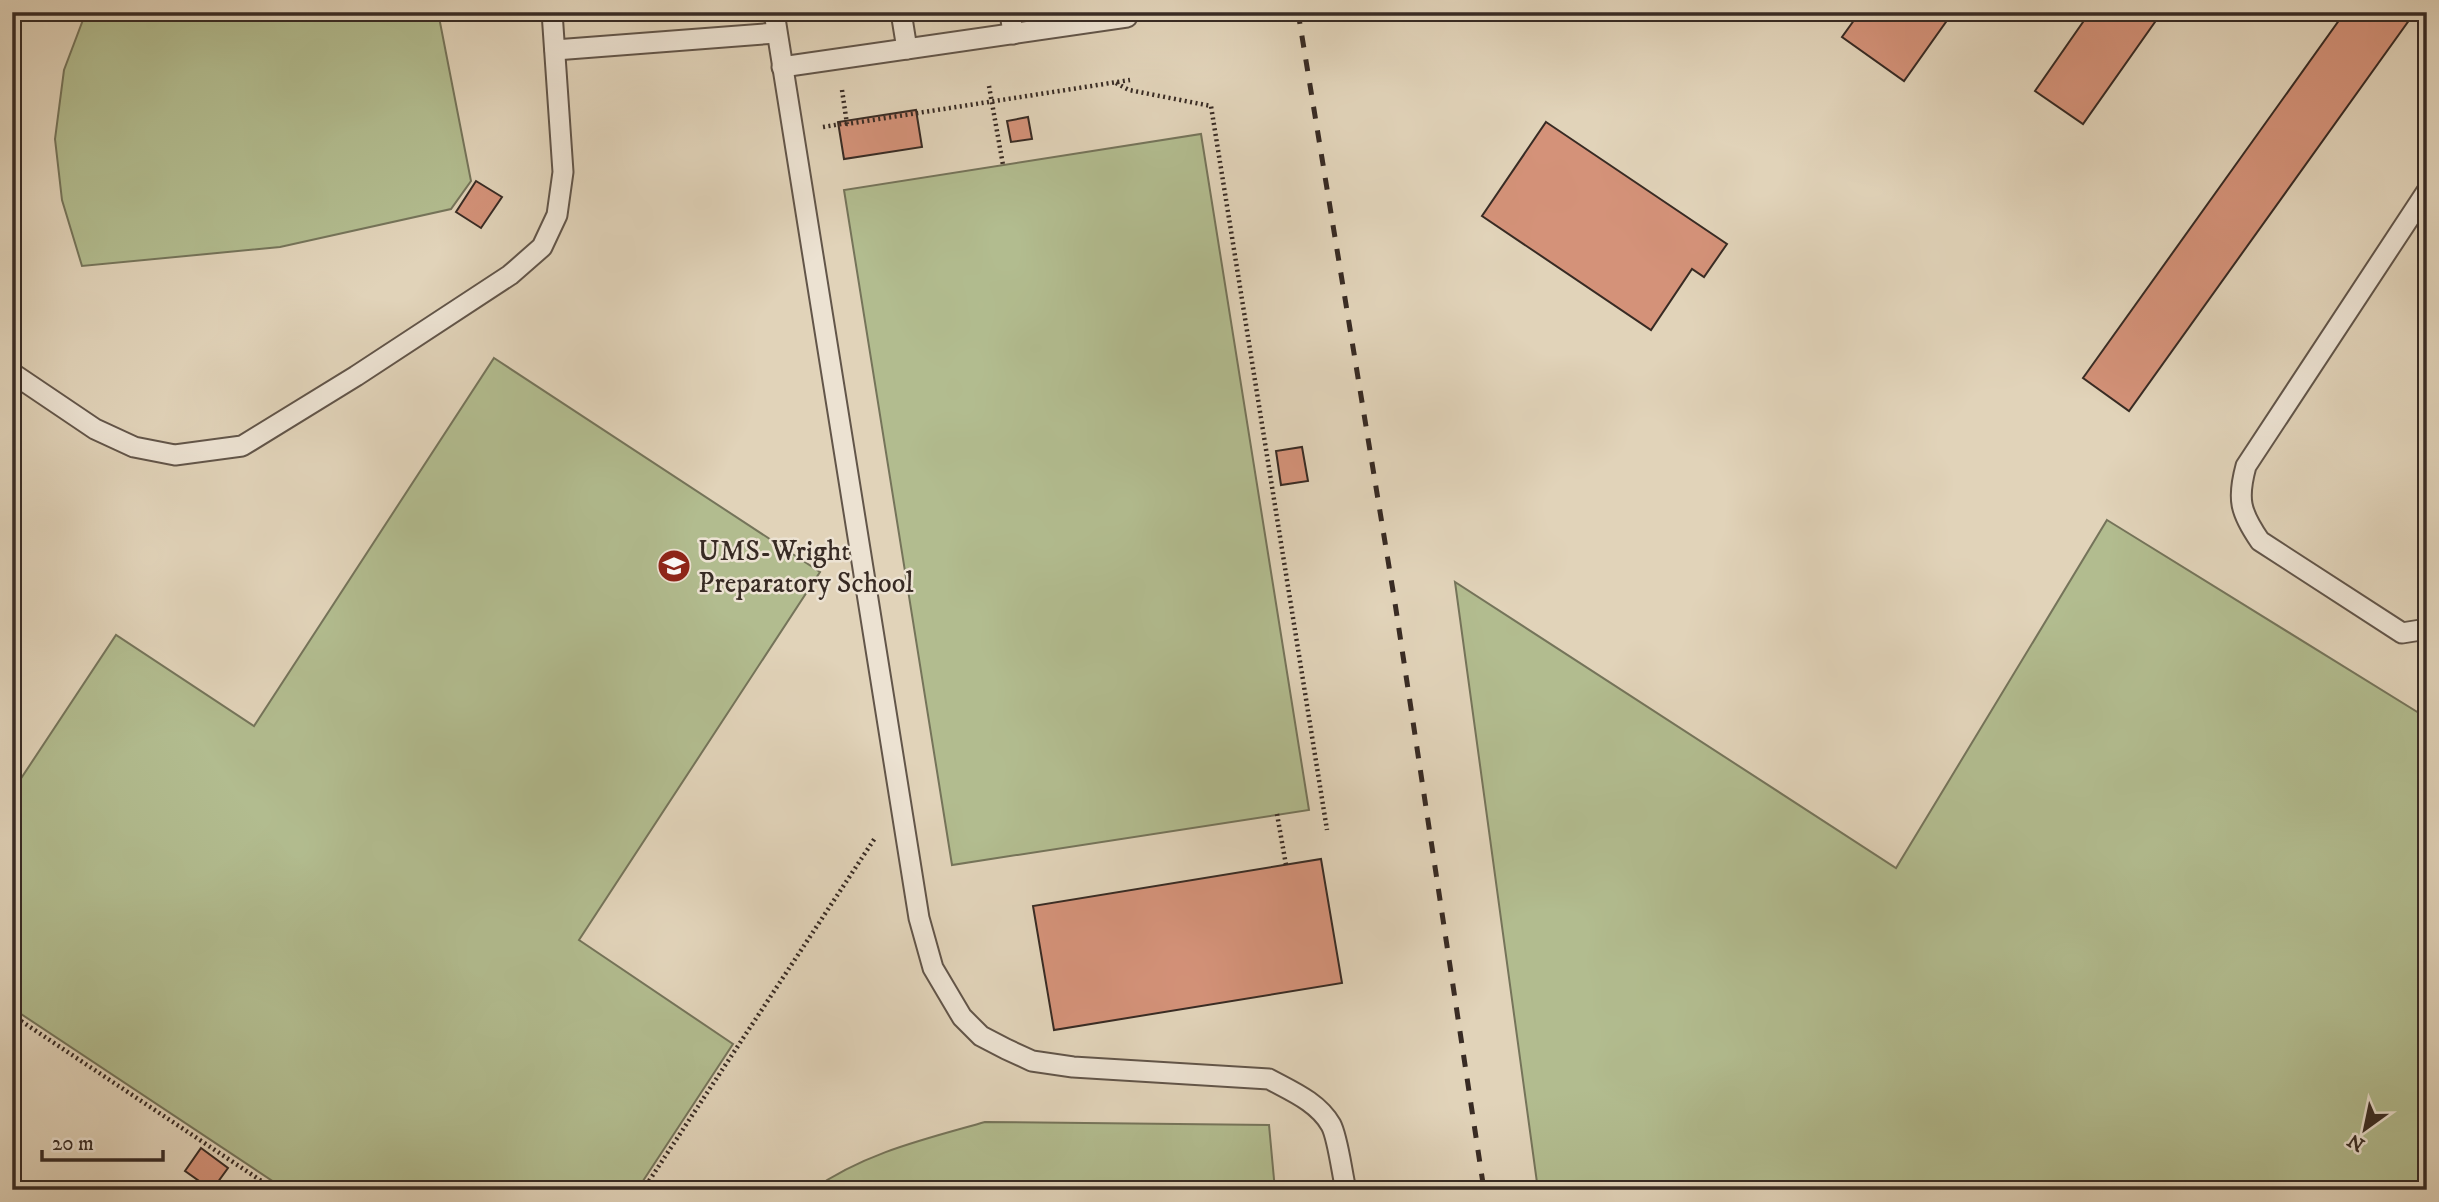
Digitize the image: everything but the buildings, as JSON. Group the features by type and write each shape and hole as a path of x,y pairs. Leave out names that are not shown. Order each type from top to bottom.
{"lane":[{"path":"12,373 95,429 134,447 175,455 242,446 356,376 510,275 542,247 558,215 563,173 552,12"},
{"path":"774,12 919,918 933,968 962,1017 981,1036 1032,1061 1073,1067 1269,1079 1316,1107 1332,1126 1346,1190"},
{"path":"901,12 907,50"},
{"path":"1010,12 1013,34"},
{"path":"782,67 1127,17 1127,12"},
{"path":"555,50 776,33"},
{"path":"2427,191 2246,466 2239,491 2245,520 2260,541 2402,634 2427,628"}],"path":[{"path":"815,128 1129,80"},
{"path":"841,82 847,123"},
{"path":"1116,83 1129,90 1211,106 1327,830"},
{"path":"989,86 1003,165"},
{"path":"1277,814 1286,865"},
{"path":"643,1190 879,831"},
{"path":"12,1015 275,1190"}],"green space":[{"path":"86,12 438,12 471,181 451,209 280,247 82,266 62,200 55,139 64,70"},
{"path":"1201,134 1309,810 952,865 844,190"},
{"path":"494,358 820,572 579,940 733,1044 637,1190 286,1190 12,1008 12,792 116,635 254,726"},
{"path":"2107,520 2427,718 2427,1190 1538,1190 1455,582 1896,868"},
{"path":"985,1122 1269,1125 1275,1190 812,1190 874,1157"}],"railway":[{"path":"1298,12 1395,603 1484,1190"}],"place":[{"name":"UMS-Wright Preparatory School","path":"674,566"}]}
